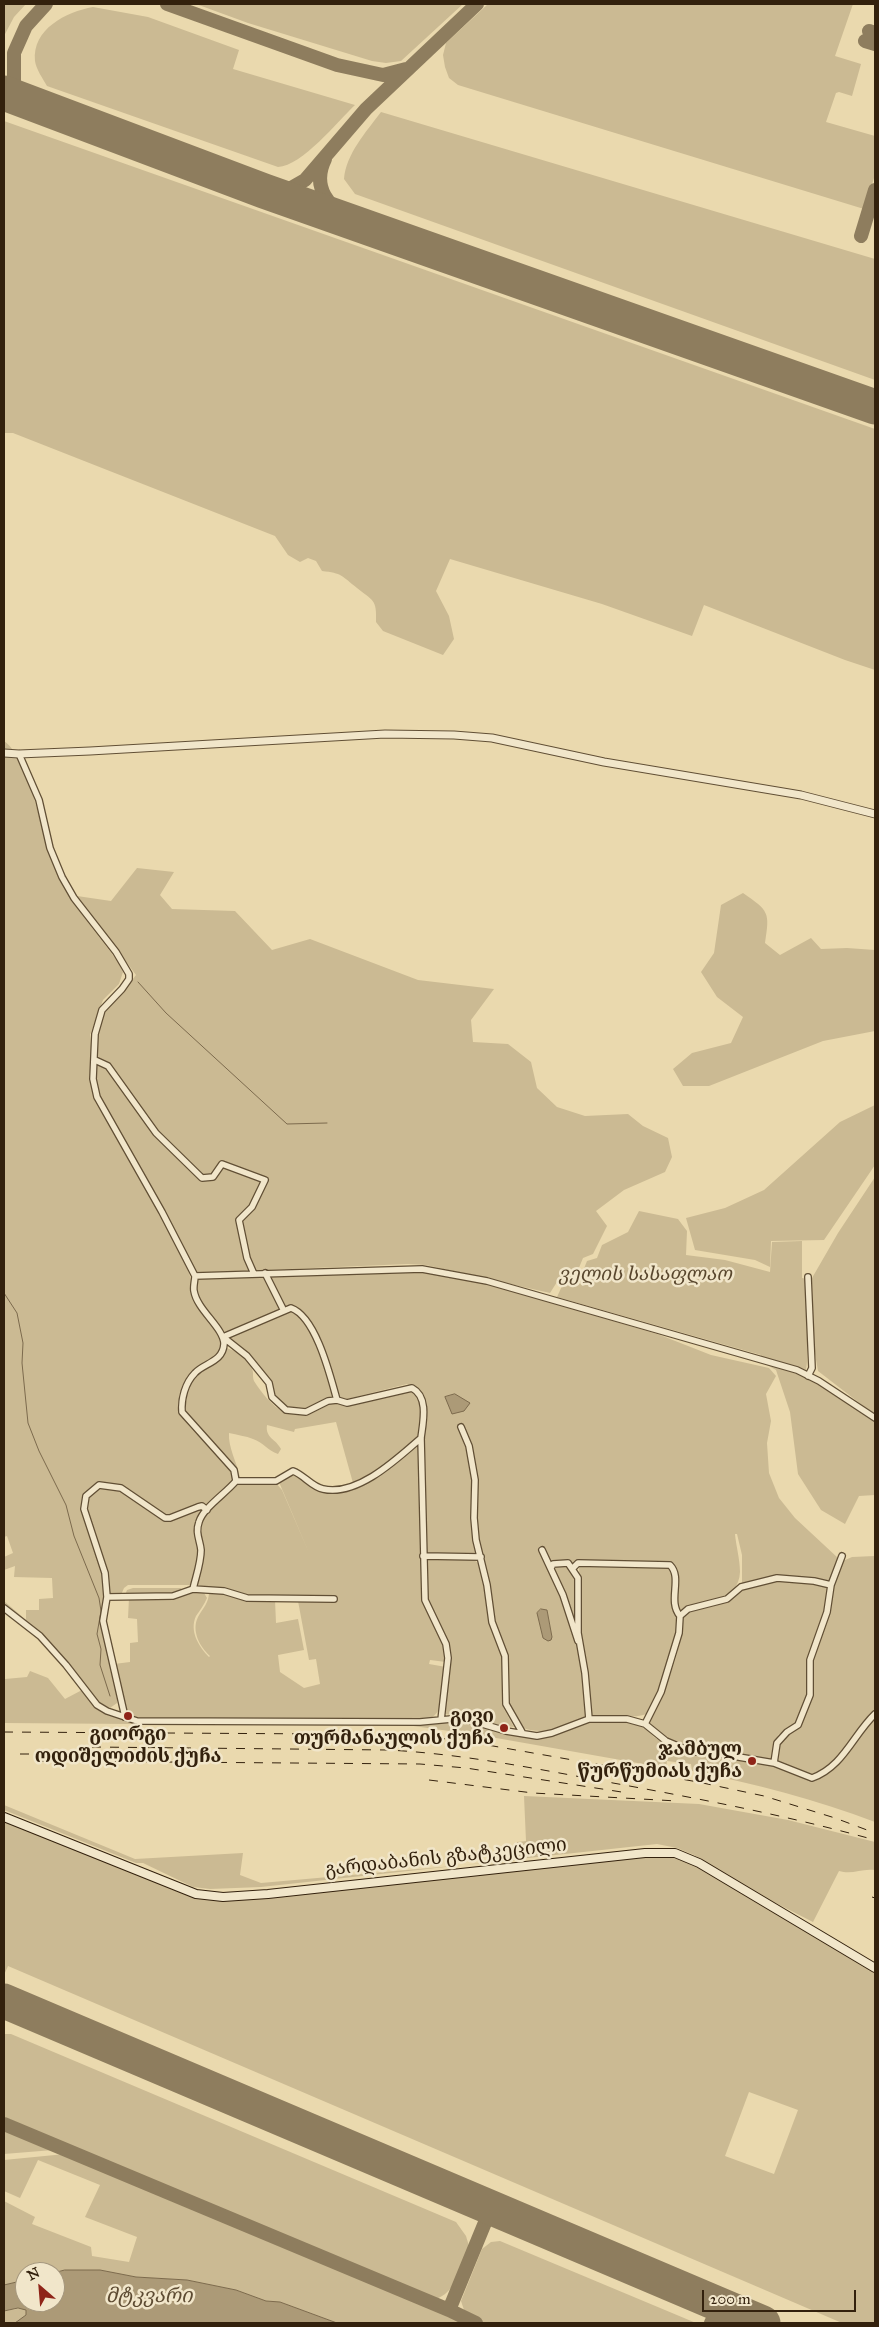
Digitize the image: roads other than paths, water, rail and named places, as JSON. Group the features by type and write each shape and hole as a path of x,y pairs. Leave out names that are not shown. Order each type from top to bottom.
{"main road":[{"name":"გარდაბანის გზატკეცილი","path":"4,1817 196,1894 223,1897 278,1893 645,1853 675,1853 728,1880 875,1968"}],"street":[{"path":"4,753 19,754 385,734 454,735 492,738 604,762 801,795 875,814"},
{"path":"19,754 39,800 50,848 62,877 74,898 127,969 129,980 102,1010 95,1034 93,1079 97,1097 162,1212 195,1276 194,1291 202,1311 222,1338 247,1356 269,1383 272,1397 286,1410 306,1412 328,1401 337,1400 347,1403 412,1388 417,1390 422,1398 424,1417 421,1438 425,1600 446,1644 448,1658 441,1720"},
{"path":"95,1060 108,1066 156,1133 202,1178 213,1177 222,1164 265,1180 252,1207 238,1220 247,1258 254,1274"},
{"path":"195,1276 422,1269 487,1281 772,1362 808,1376 875,1418"},
{"path":"265,1273 284,1311"},
{"path":"808,1277 812,1368 808,1376"},
{"path":"222,1338 291,1308 300,1311 316,1339 337,1400"},
{"path":"222,1338 224,1345 219,1356 195,1372 191,1378 182,1401 182,1412 234,1470 236,1481"},
{"path":"461,1427 468,1446 475,1480 474,1518 476,1540 481,1557 492,1622 505,1656 506,1704 522,1732"},
{"path":"236,1481 276,1481 293,1471 323,1490 354,1486 392,1464 421,1438"},
{"path":"193,1589 200,1564 201,1548 197,1533 199,1521 207,1510 236,1481"},
{"path":"125,1717 103,1621 107,1597 105,1573 84,1509 86,1496 99,1485 121,1488 164,1518 170,1518 198,1506 202,1506 207,1510"},
{"path":"542,1550 563,1595 580,1646 585,1673 589,1719"},
{"path":"423,1556 481,1557"},
{"path":"774,1763 777,1744 787,1732 798,1725 810,1695 810,1660 826,1612 831,1585 842,1556"},
{"path":"551,1568 553,1564 568,1563 578,1578 580,1646"},
{"path":"573,1568 578,1563 670,1565 675,1574 674,1606 680,1616 679,1633 661,1692 645,1724"},
{"path":"680,1616 688,1609 727,1599 741,1587 777,1578 814,1581 831,1585"},
{"path":"107,1597 174,1596 193,1589 224,1591 247,1598 334,1599"},
{"path":"4,1608 40,1636 66,1665 97,1705 107,1711 125,1717 151,1721 407,1722 462,1718 506,1731 522,1732 537,1736 552,1733 589,1719 627,1719 645,1724 666,1741 692,1752 709,1752 774,1763 812,1778 830,1769 875,1714"},
{"path":"107,1711 118,1707 119,1695"}],"water":[{"path":"455,1394 470,1403 464,1411 452,1414 445,1397"},
{"path":"541,1609 547,1610 552,1637 548,1641 543,1638 537,1613"},
{"name":"მტკვარი","path":"65,2270 100,2270 136,2277 187,2280 236,2290 266,2301 280,2302 337,2323 15,2323 26,2315 26,2312 65,2312"},
{"path":"15,2282 15,2309 4,2311 4,2285"}],"waterway":[{"path":"138,982 166,1013 287,1124 327,1123"},
{"path":"4,1293 17,1313 23,1343 22,1363 28,1423 39,1451 66,1505 74,1536 99,1598 101,1611 97,1634 101,1649 100,1665 110,1696"}],"railway":[{"path":"4,1732 326,1734 431,1737 476,1743 698,1782 764,1796 835,1818 875,1833"},
{"path":"92,1747 388,1750 445,1755 529,1767 712,1802 810,1823 875,1840"},
{"path":"55,1751 100,1751"},
{"path":"20,1754 49,1754"},
{"path":"38,1761 420,1764 466,1768 628,1793"},
{"path":"429,1780 533,1793 677,1801"}],"place":[{"name":"გიორგი ოდიშელიძის ქუჩა","path":"128,1716"},
{"name":"გივი თურმანაულის ქუჩა","path":"504,1728"},
{"name":"ჯამბულ წურწუმიას ქუჩა","path":"752,1761"}],"park label":[{"name":"ველის სასაფლაო","path":"645,1275"}]}
